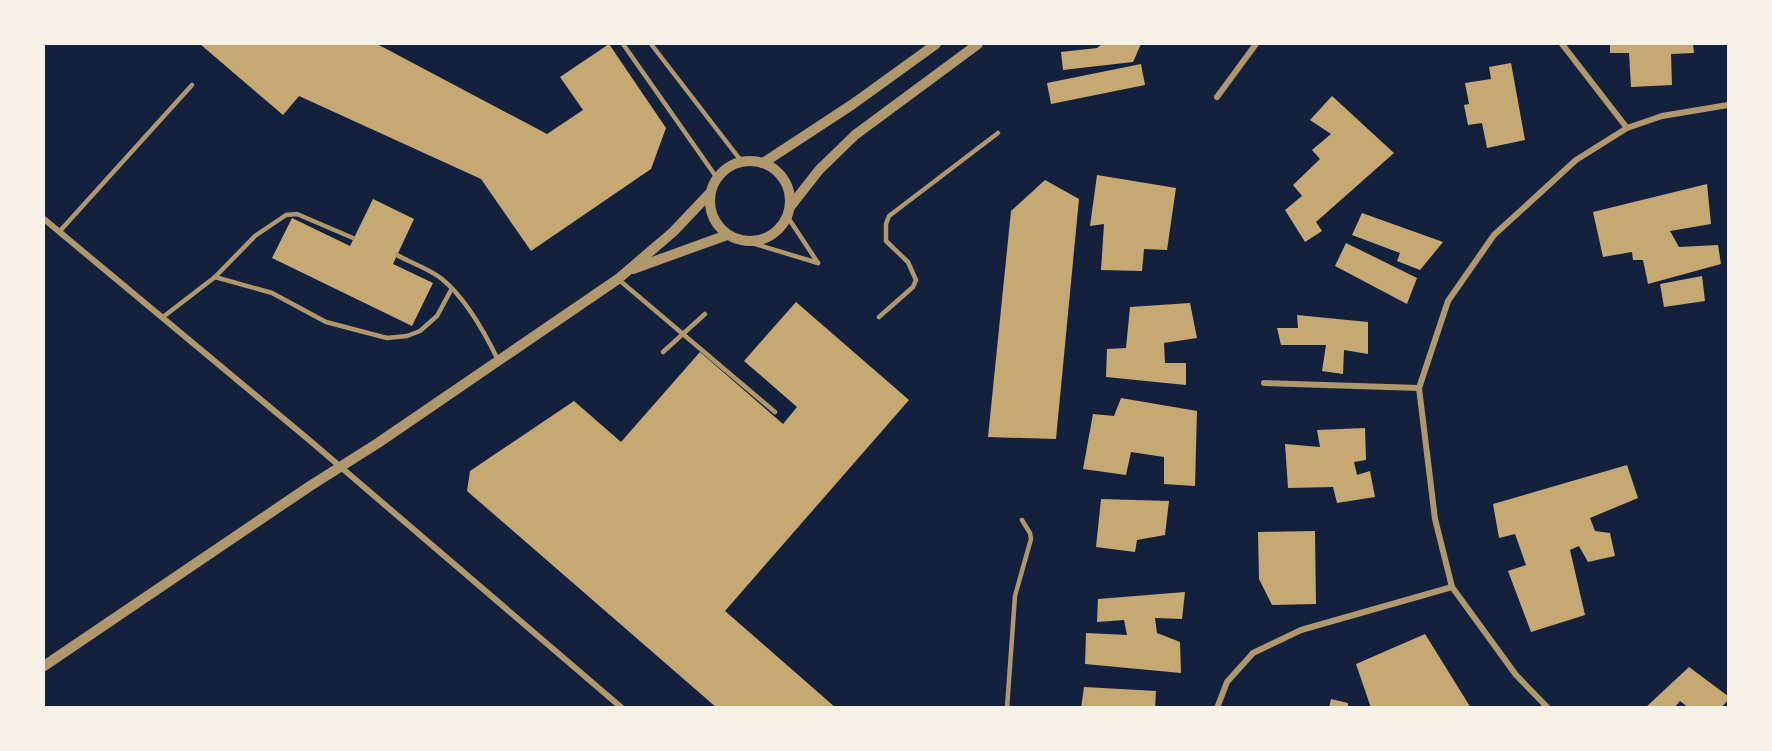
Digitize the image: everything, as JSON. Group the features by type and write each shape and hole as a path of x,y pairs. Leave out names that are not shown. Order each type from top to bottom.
{"street":[{"path":"763,164 853,104 936,44"},
{"path":"710,193 711,212 717,225 728,235 745,241 765,239 775,233 819,170 855,135 978,44"},
{"path":"1217,97 1256,44"},
{"path":"1562,44 1627,128"},
{"path":"1548,708 1516,675 1452,587 1435,519 1419,388 1448,301 1494,235 1576,160 1627,128 1662,116 1728,105"},
{"path":"44,666 623,275 673,231 710,193 717,178 728,167 741,162 763,164 780,175 789,190 789,212"},
{"path":"44,219 163,317 622,708"},
{"path":"623,275 728,235"},
{"path":"1264,383 1419,388"},
{"path":"1217,708 1227,682 1253,653 1300,630 1452,587"}],"lane":[{"path":"624,44 717,178"},
{"path":"651,44 741,162"},
{"path":"58,232 192,85"},
{"path":"879,317 913,287 916,280 909,262 886,241 886,224 889,216 998,133"},
{"path":"745,241 818,263 789,212"},
{"path":"163,317 215,277 255,237 285,215 297,213 354,238"},
{"path":"397,255 442,279 468,309 485,334 498,360"},
{"path":"623,275 683,332 775,412"},
{"path":"215,277 273,293 326,322 387,338 407,336 420,330 437,316 452,290"},
{"path":"663,352 705,314"},
{"path":"1007,708 1016,596 1031,539 1022,520"}],"building":[{"path":"200,44 377,44 547,134 583,110 560,77 609,44 666,128 651,169 531,251 481,179 299,96 283,115"},
{"path":"1102,44 1141,44 1133,62 1063,70 1061,52 1097,48"},
{"path":"1610,44 1693,44 1694,53 1671,54 1672,85 1631,87 1629,53 1610,53"},
{"path":"1511,63 1525,140 1487,148 1482,123 1468,125 1464,105 1469,104 1465,83 1491,79 1489,67"},
{"path":"1141,64 1145,85 1051,104 1047,83"},
{"path":"1332,96 1394,153 1316,222 1322,231 1305,242 1285,210 1302,196 1293,185 1320,159 1312,150 1331,134 1310,120"},
{"path":"1097,175 1176,188 1167,250 1144,249 1142,271 1101,270 1104,224 1090,226"},
{"path":"1045,180 1079,199 1056,439 988,437 1011,211"},
{"path":"1707,184 1711,224 1670,231 1679,247 1718,245 1721,264 1648,284 1643,260 1633,260 1632,252 1603,257 1593,212"},
{"path":"373,199 414,219 393,264 433,283 412,326 272,258 292,218 350,246"},
{"path":"1362,213 1443,242 1420,270 1397,261 1400,253 1352,235"},
{"path":"1346,243 1417,278 1407,304 1335,266"},
{"path":"1702,276 1705,301 1664,307 1660,284"},
{"path":"796,302 909,400 725,611 836,708 717,708 467,491 470,471 574,401 621,442 700,352 783,424 797,407 744,361"},
{"path":"1190,303 1197,338 1164,343 1165,363 1186,363 1186,385 1106,377 1107,349 1126,348 1130,307"},
{"path":"1297,315 1368,322 1368,354 1344,350 1343,374 1322,371 1326,345 1281,345 1277,328 1298,328"},
{"path":"1121,398 1197,411 1195,486 1164,484 1164,457 1131,452 1126,475 1083,469 1093,414 1114,416"},
{"path":"1365,428 1366,460 1354,462 1357,475 1370,471 1375,497 1337,503 1333,487 1288,488 1285,444 1320,447 1317,430"},
{"path":"1627,465 1638,498 1590,518 1595,531 1610,533 1615,556 1588,562 1579,546 1570,550 1585,615 1531,632 1508,571 1526,565 1515,534 1499,538 1493,504"},
{"path":"1101,499 1169,501 1165,535 1137,540 1135,552 1096,547"},
{"path":"1315,531 1316,604 1272,605 1259,579 1258,532"},
{"path":"1185,592 1182,619 1155,618 1157,633 1180,642 1181,673 1085,664 1086,633 1127,635 1124,620 1097,622 1098,599"},
{"path":"1425,634 1471,708 1371,708 1356,664"},
{"path":"1689,667 1728,696 1728,700 1721,708 1689,708 1680,701 1674,708 1645,708"},
{"path":"1084,687 1156,691 1155,708 1081,708"},
{"path":"1331,699 1348,703 1348,708 1329,708"}]}
